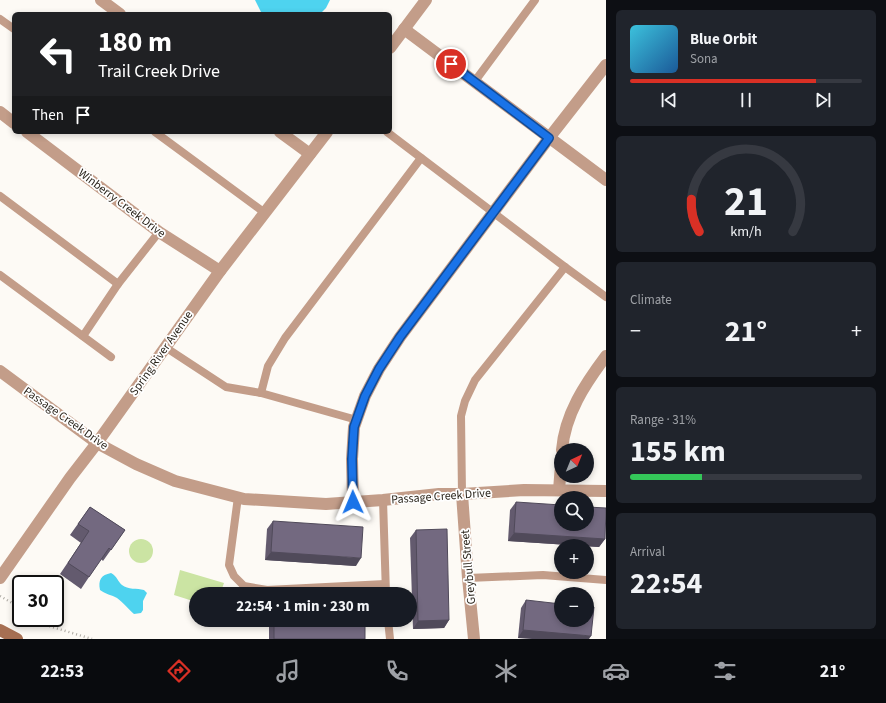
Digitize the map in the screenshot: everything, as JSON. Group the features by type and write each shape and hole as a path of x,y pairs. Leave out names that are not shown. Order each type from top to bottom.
{"main road":[{"path":"0,630 17,639"}],"street":[{"path":"101,0 117,12"},
{"path":"392,45 426,0"},
{"path":"404,29 606,180"},
{"path":"353,502 352,459 354,427 365,396 379,369 400,337 549,138 606,67"},
{"path":"0,112 12,121"},
{"name":"Winberry Creek Drive","path":"30,134 159,232 220,271"},
{"path":"283,134 310,154"},
{"name":"Spring River Avenue","path":"0,578 70,478 98,443 220,271 325,134"},
{"path":"563,443 572,411 588,380 606,356"},
{"name":"Passage Creek Drive","path":"0,371 98,443 136,464 175,481 244,499 326,504 439,494 524,490 606,491"},
{"path":"559,490 560,483"},
{"name":"Greybull Street","path":"462,494 474,639"}],"lane":[{"path":"475,82 535,0"},
{"path":"0,19 12,28"},
{"path":"158,134 266,213"},
{"path":"390,134 565,268 606,296"},
{"path":"261,393 268,366 285,338 421,158"},
{"path":"0,196 118,284"},
{"path":"83,336 118,284 159,232"},
{"path":"462,494 461,416 465,401 475,380 565,268"},
{"path":"0,275 111,357"},
{"path":"165,347 226,386 261,393 356,420"},
{"path":"238,497 229,565 234,576 244,586 267,590 385,584"},
{"path":"383,500 385,587"},
{"path":"468,578 543,575 606,580"},
{"path":"389,627 390,639"}],"path":[{"path":"0,596 12,603"},
{"path":"52,627 92,639"}],"green space":[{"path":"136,539 146,539 153,546 153,556 146,563 136,563 129,556 129,546"},
{"path":"180,570 224,583 223,587 189,587 189,600 174,595"}],"water":[{"path":"255,0 330,0 322,12 261,12"},
{"path":"111,573 124,587 144,590 147,593 143,601 143,610 141,613 134,614 117,598 100,590 99,583 101,578"}],"building":[{"path":"516,502 554,505 554,531 594,531 594,507 606,508 605,539 514,533"},
{"path":"90,507 125,530 111,550 109,548 89,577 68,563 89,531 78,524"},
{"path":"273,521 363,527 361,558 271,552"},
{"path":"447,529 449,620 418,621 416,530"},
{"path":"526,600 554,603 554,627 592,627 591,636 523,630"},
{"path":"274,627 365,627 365,639 274,639"}],"route":[{"path":"353,502 352,459 354,427 365,396 379,369 400,337 549,138 451,64"}]}
